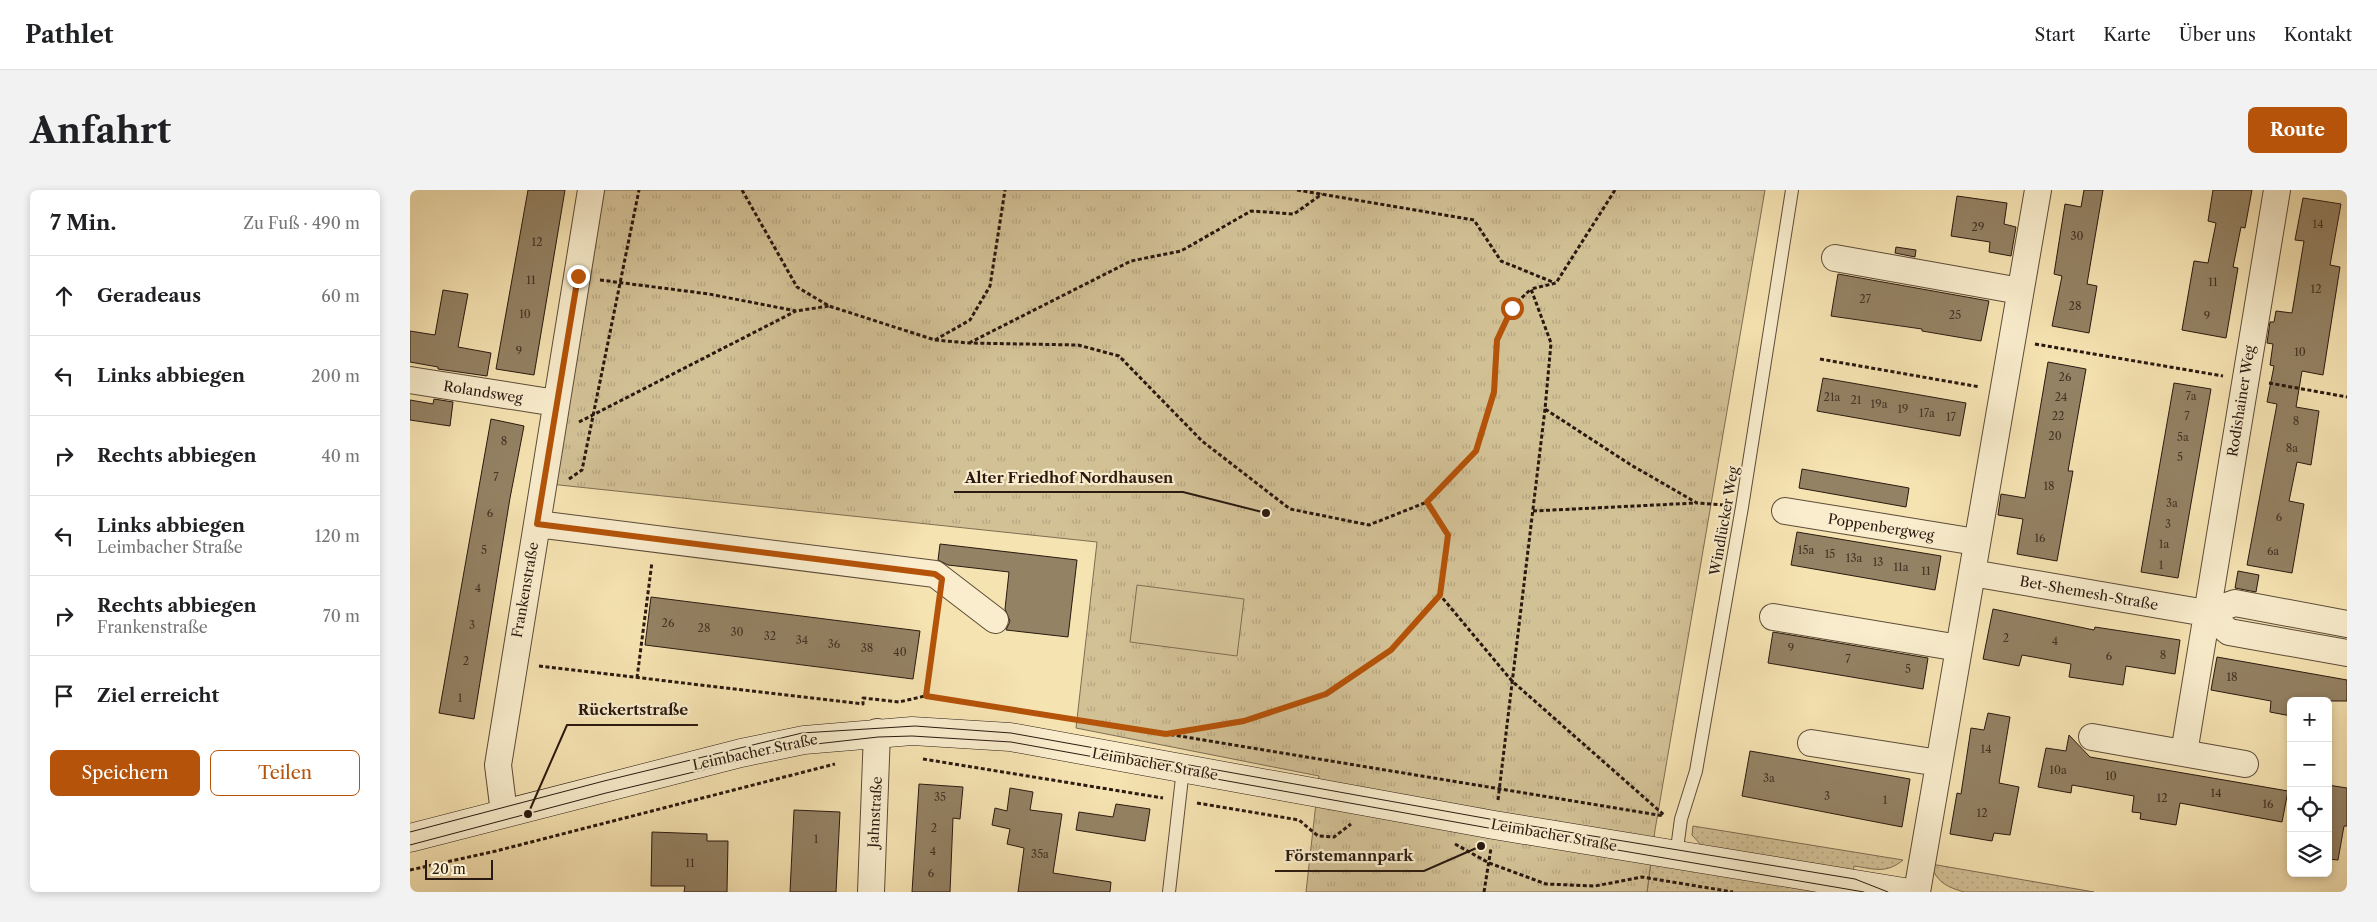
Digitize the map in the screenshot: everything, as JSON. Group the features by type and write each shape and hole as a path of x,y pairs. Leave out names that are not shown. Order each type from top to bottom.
{"street":[{"name":"Frankenstraße","path":"504,812 498,765 591,190"},
{"path":"1917,892 2038,190"},
{"name":"Rodishainer Weg","path":"2206,613 2277,190"},
{"path":"1835,258 2020,291"},
{"name":"Rolandsweg","path":"410,380 556,403"},
{"path":"539,511 655,538 935,574 995,620"},
{"name":"Poppenbergweg","path":"1785,511 1976,542"},
{"name":"Bet-Shemesh-Straße","path":"1972,573 2206,613 2235,603 2347,624"},
{"path":"2184,753 2206,613"},
{"name":"Bet-Shemesh-Straße","path":"2206,613 2229,632 2347,653"},
{"path":"1773,617 1959,648"},
{"name":"Leimbacher Straße","path":"410,838 504,812 741,753 804,740 877,744 912,731 1010,737 1494,825 1904,892"},
{"path":"2092,737 2245,764"},
{"path":"1811,743 1939,763"},
{"name":"Jahnstraße","path":"871,892 877,744"}],"lane":[{"name":"Windlücker Weg","path":"1676,856 1682,818 1696,771 1742,507 1792,190"},
{"path":"1169,892 1183,769"}],"path":[{"path":"539,511 582,470 639,190"},
{"path":"742,190 797,287 829,306 935,340 969,343 1078,346 1119,356 1202,440 1290,509 1369,525 1427,502 1476,451 1494,392 1497,340 1512,308 1531,290 1556,283 1615,190"},
{"path":"935,340 970,320 990,286 1005,190"},
{"path":"1297,190 1474,220 1501,261 1556,283"},
{"path":"969,343 1131,261 1181,251 1251,211 1294,214 1322,194"},
{"path":"578,276 708,294 796,310 829,306"},
{"path":"1484,892 1500,789 1546,409 1551,343 1531,290"},
{"path":"550,439 592,414 796,310"},
{"path":"2011,340 2347,397"},
{"path":"1820,359 2002,391"},
{"path":"1546,409 1631,465 1697,502"},
{"path":"1166,734 1244,721 1326,694 1391,650 1440,595 1448,535 1427,502"},
{"path":"1533,511 1697,502 1742,507"},
{"path":"636,678 655,538"},
{"path":"926,696 942,579"},
{"path":"1440,595 1512,681 1665,816"},
{"path":"513,663 863,704 863,698 899,702 926,696 1682,818"},
{"path":"410,870 496,851 860,758 877,744"},
{"path":"918,758 1299,820 1318,836 1334,837 1354,821"},
{"path":"1446,840 1489,863 1546,884 1595,886 1642,877 1733,892"}],"green space":[{"path":"599,190 1765,190 1655,830 1647,892 1306,892 1319,776 1076,728 1097,542 550,484"},
{"path":"1137,585 1244,599 1237,656 1130,642"},
{"path":"1693,826 1903,860 1886,869 1854,866 1853,873 1702,846 1692,835"},
{"path":"1651,862 1831,892 1647,892"},
{"path":"1931,864 2094,892 1964,892 1943,883 1936,875"}],"building":[{"path":"528,190 565,190 534,375 496,369"},
{"path":"2084,190 2103,190 2087,284 2097,286 2089,333 2052,326 2062,276 2054,274 2065,204 2081,207"},
{"path":"2213,190 2252,190 2245,228 2241,227 2233,267 2238,268 2226,338 2182,330 2194,261 2208,263 2216,223 2208,221"},
{"path":"1957,196 2007,203 2004,224 2016,227 2011,256 1989,252 1990,242 1951,236"},
{"path":"2303,198 2341,204 2330,265 2340,267 2323,375 2302,371 2296,407 2319,411 2311,465 2297,462 2289,501 2304,504 2292,573 2247,565 2277,404 2267,402 2274,366 2270,365 2273,344 2267,343 2270,322 2274,322 2276,311 2292,313 2304,241 2295,240"},
{"path":"1896,247 1916,250 1915,257 1895,253"},
{"path":"1838,274 1989,301 1981,341 1922,331 1922,329 1831,316"},
{"path":"443,290 468,294 458,347 491,353 487,376 438,369 438,367 410,362 410,331 435,335"},
{"path":"2048,362 2086,369 2068,471 2073,471 2057,561 2017,554 2023,519 1998,515 2001,494 2025,498"},
{"path":"1823,378 1966,403 1960,436 1817,411"},
{"path":"2174,383 2211,389 2178,578 2141,572"},
{"path":"434,399 453,402 450,426 410,420 410,400 433,404"},
{"path":"491,419 524,426 510,498 474,719 439,713"},
{"path":"1802,469 1909,488 1906,507 1799,488"},
{"path":"1797,532 1941,556 1935,590 1791,565"},
{"path":"940,544 1077,560 1068,637 1006,630 1010,621 1005,609 1009,572 948,565 938,560"},
{"path":"2238,571 2259,575 2256,592 2235,588"},
{"path":"651,597 920,631 913,679 645,645"},
{"path":"1993,609 2094,630 2095,627 2180,640 2175,674 2126,666 2123,685 2069,677 2071,664 2022,655 2019,666 1983,659"},
{"path":"1773,632 1928,658 1923,689 1768,663"},
{"path":"2217,657 2347,680 2347,701 2332,701 2332,697 2287,697 2287,715 2270,712 2271,701 2211,690"},
{"path":"1988,713 2010,717 1999,783 2019,787 2010,835 1994,833 1992,841 1950,834 1957,793 1961,794 1971,728 1984,730"},
{"path":"2069,735 2090,757 2287,791 2282,822 2180,803 2176,825 2140,819 2141,813 2132,812 2134,796 2072,785 2071,793 2038,787 2046,748 2066,751"},
{"path":"1750,751 1910,779 1902,827 1742,796"},
{"path":"919,784 963,787 960,819 953,818 950,892 912,892"},
{"path":"2332,786 2347,788 2347,826 2344,826 2338,860 2332,859"},
{"path":"1010,788 1033,792 1030,810 1062,814 1053,873 1111,882 1110,892 1018,892 1024,848 1007,844 1010,829 992,825 995,808 1007,811"},
{"path":"1116,804 1150,809 1145,841 1076,830 1079,812 1113,817"},
{"path":"794,810 840,812 836,892 790,892"},
{"path":"652,832 707,834 707,841 728,841 727,892 684,892 685,886 651,886"}],"tram line":[{"path":"410,832 604,781 802,733 915,726 1011,733 1495,820 1855,879 1888,892"},
{"path":"410,845 606,793 807,745 878,737 912,736 1011,742 1494,829 1864,892"}],"place":[{"name":"Alter Friedhof Nordhausen","path":"1266,513"},
{"name":"Rückertstraße","path":"528,814"},
{"name":"Förstemannpark","path":"1481,846"}],"route":[{"path":"578,276 537,524 935,574 942,579 926,696 1166,734 1244,721 1326,694 1391,650 1440,595 1448,535 1427,502 1476,451 1494,392 1497,340 1512,308"}]}
